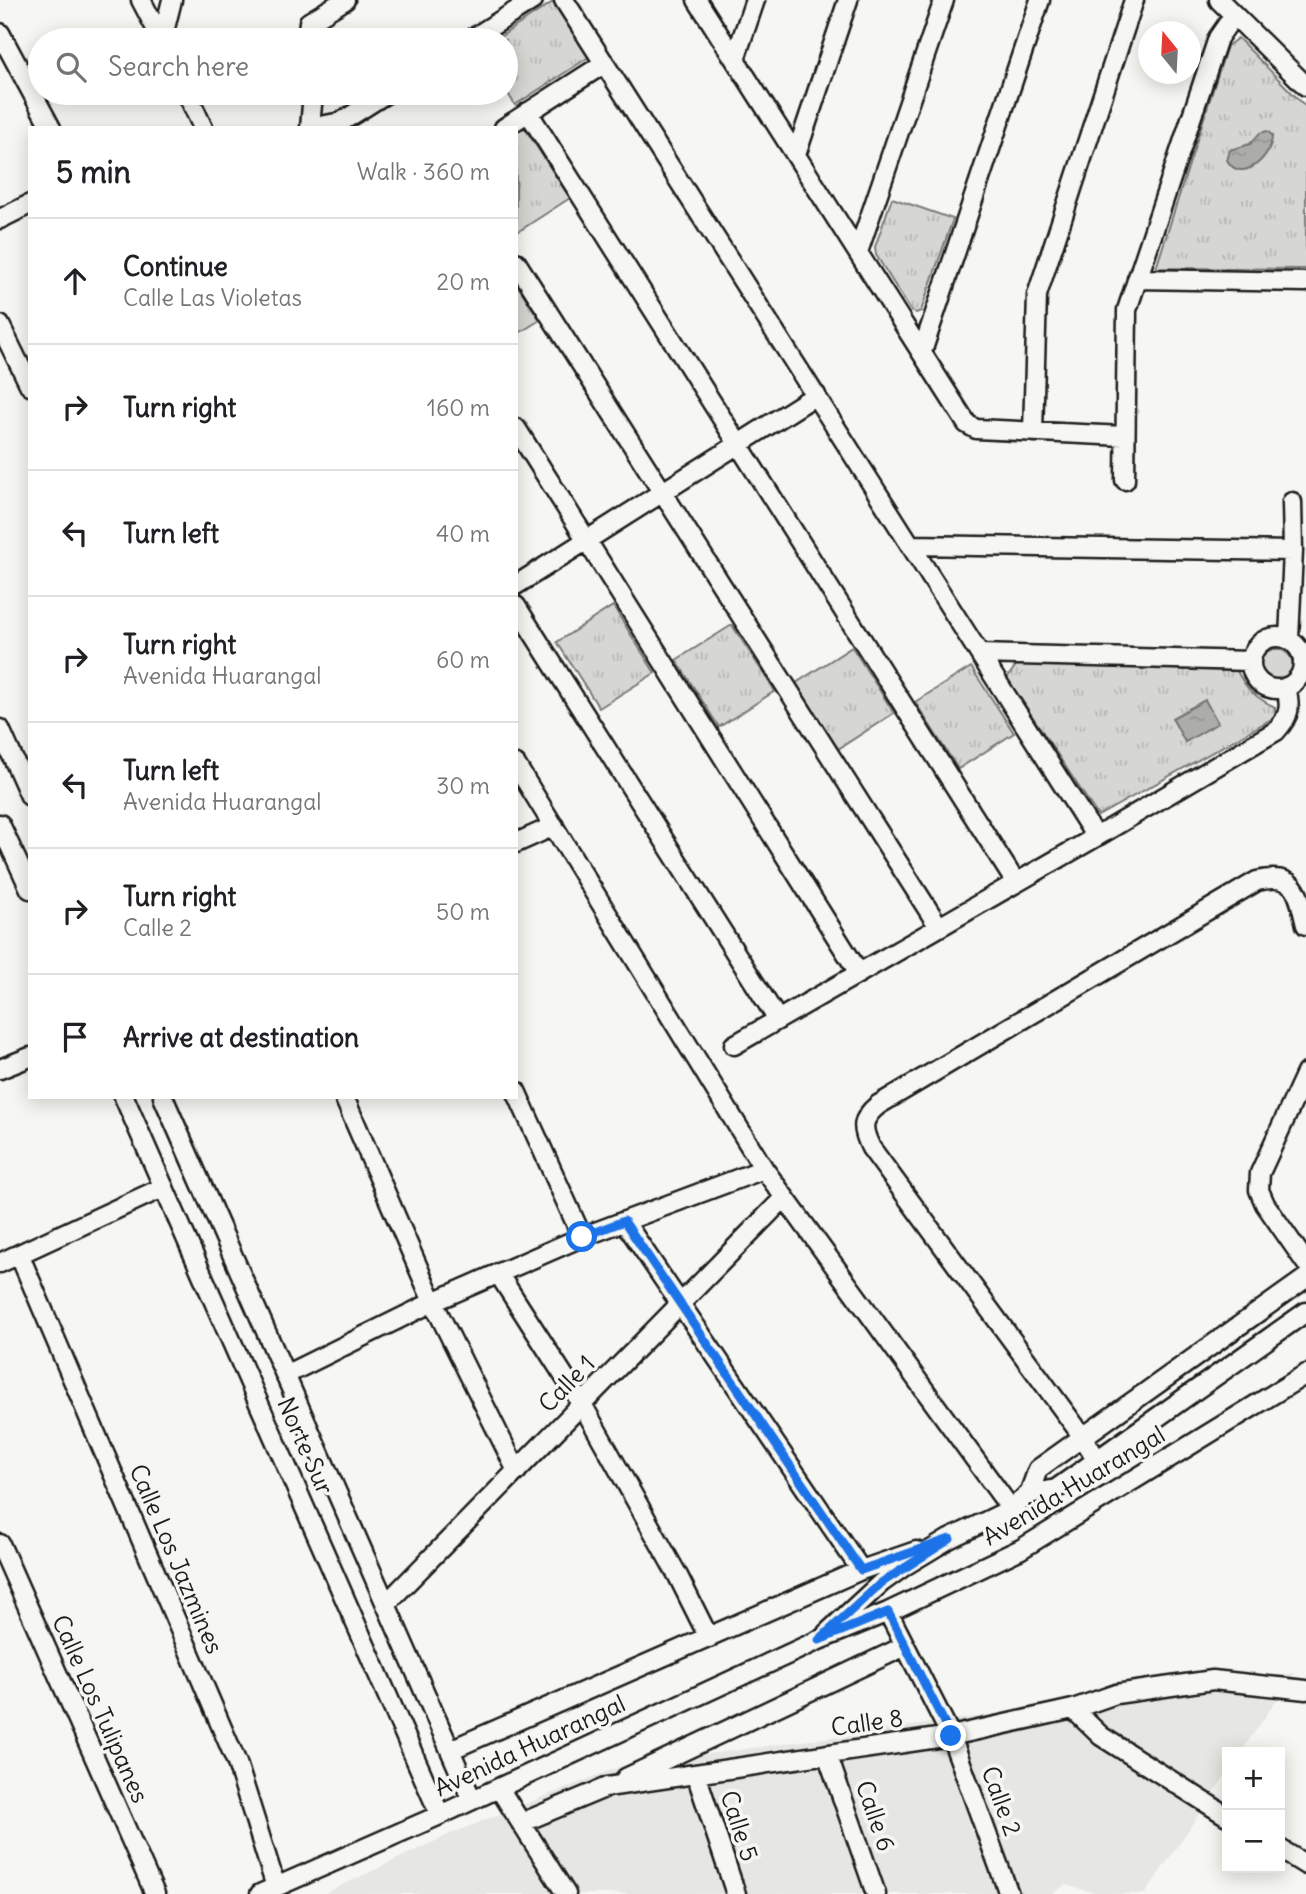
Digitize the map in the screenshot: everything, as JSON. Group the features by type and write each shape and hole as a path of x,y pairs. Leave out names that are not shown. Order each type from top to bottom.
{"street":[{"path":"141,0 156,28"},
{"path":"165,28 172,0"},
{"path":"308,28 309,22 345,0"},
{"path":"489,28 533,0"},
{"path":"564,0 1096,837"},
{"path":"697,0 968,424 976,429 1124,436"},
{"path":"735,59 755,0"},
{"path":"796,155 848,0"},
{"path":"858,253 944,0"},
{"path":"922,352 1040,0"},
{"path":"1033,432 1037,295 1134,0"},
{"path":"1219,0 1306,86"},
{"path":"1125,480 1127,310 1218,38 1234,15"},
{"path":"0,33 28,85"},
{"path":"507,126 605,63"},
{"path":"39,105 50,126"},
{"path":"190,105 196,126"},
{"path":"310,126 312,105"},
{"path":"320,126 341,122 368,105"},
{"path":"528,112 1016,883"},
{"path":"0,219 28,205"},
{"path":"518,265 939,928"},
{"path":"1137,279 1306,282"},
{"path":"0,325 28,382"},
{"path":"518,584 816,395"},
{"path":"518,431 859,973"},
{"path":"734,1045 1276,730 1289,716 1290,703 1303,664 1298,645 1293,502"},
{"path":"911,545 1293,551"},
{"path":"518,609 778,1020"},
{"path":"1297,681 1268,688 1255,677 1251,661 1255,649 1264,640 1276,636 1298,645"},
{"path":"980,654 1251,661"},
{"path":"0,729 28,792"},
{"path":"518,768 764,1168 1011,1509"},
{"path":"0,824 5,846 28,886"},
{"path":"518,842 554,826"},
{"path":"1097,1460 1083,1437 871,1147 863,1124 868,1113 890,1098 1257,881 1273,878 1286,880 1295,887 1306,925"},
{"path":"0,1069 28,1058"},
{"path":"1306,1073 1260,1173 1259,1190 1265,1205 1306,1263"},
{"path":"518,1095 582,1237"},
{"name":"Norte Sur","path":"125,1099 440,1815"},
{"name":"Norte Sur","path":"164,1099 472,1800"},
{"path":"345,1099 433,1301 517,1471"},
{"path":"285,1375 433,1301 582,1237 764,1168"},
{"path":"0,1263 164,1187"},
{"name":"Calle 1","path":"386,1604 784,1198"},
{"path":"624,1221 861,1570"},
{"name":"Calle Los Jazmines","path":"19,1254 237,1763 268,1891"},
{"path":"498,1273 582,1404 678,1576 709,1638"},
{"name":"Avenida Huarangal","path":"1029,1494 1038,1469 1306,1278"},
{"name":"Avenida Huarangal","path":"819,1640 881,1583 950,1539 1011,1509 1029,1494 1056,1489 1306,1312"},
{"name":"Avenida Huarangal","path":"268,1891 440,1815 819,1640 888,1612 1021,1549 1306,1374"},
{"path":"450,1750 861,1570 950,1539"},
{"name":"Calle Los Tulipanes","path":"0,1544 155,1894"},
{"name":"Calle 2","path":"888,1612 951,1736 1009,1894"},
{"path":"607,1787 905,1646"},
{"name":"Calle 8","path":"521,1823 607,1787 951,1736 1073,1709 1116,1694 1213,1681 1306,1690"},
{"path":"1073,1709 1101,1736 1222,1813"},
{"name":"Calle 6","path":"827,1754 876,1894"},
{"name":"Calle 5","path":"696,1774 736,1894"},
{"path":"499,1788 566,1894"},
{"path":"1285,1852 1306,1866"}],"shaded area":[{"path":"1295,1673 1244,1747 1222,1747 1222,1780 1145,1894 1101,1894 1065,1885 1052,1894 324,1894 450,1834 621,1766"}],"green space":[{"path":"553,2 589,57 518,103 518,28 513,28"},
{"path":"1238,38 1306,107 1306,269 1156,268 1227,46"},
{"path":"524,127 570,198 518,232 518,131"},
{"path":"892,198 953,219 921,311 916,313 911,311 876,255 875,247"},
{"path":"518,286 540,320 518,334"},
{"path":"613,606 655,673 599,708 557,642"},
{"path":"732,625 775,691 719,727 676,660"},
{"path":"852,647 894,713 838,749 796,683"},
{"path":"1276,649 1288,654 1293,666 1288,678 1276,683 1264,678 1259,666 1264,654"},
{"path":"1017,664 1237,671 1252,692 1275,707 1275,717 1098,816 1007,678"},
{"path":"971,667 1014,733 958,769 915,702"}],"water":[{"path":"1267,131 1272,135 1271,143 1262,159 1248,169 1233,167 1227,160 1230,150 1250,144 1260,133"},
{"path":"1205,700 1218,723 1185,742 1172,718"}],"route":[{"path":"582,1237 624,1221 861,1570 950,1539 906,1564 881,1583 819,1640 888,1612 951,1736"}]}
